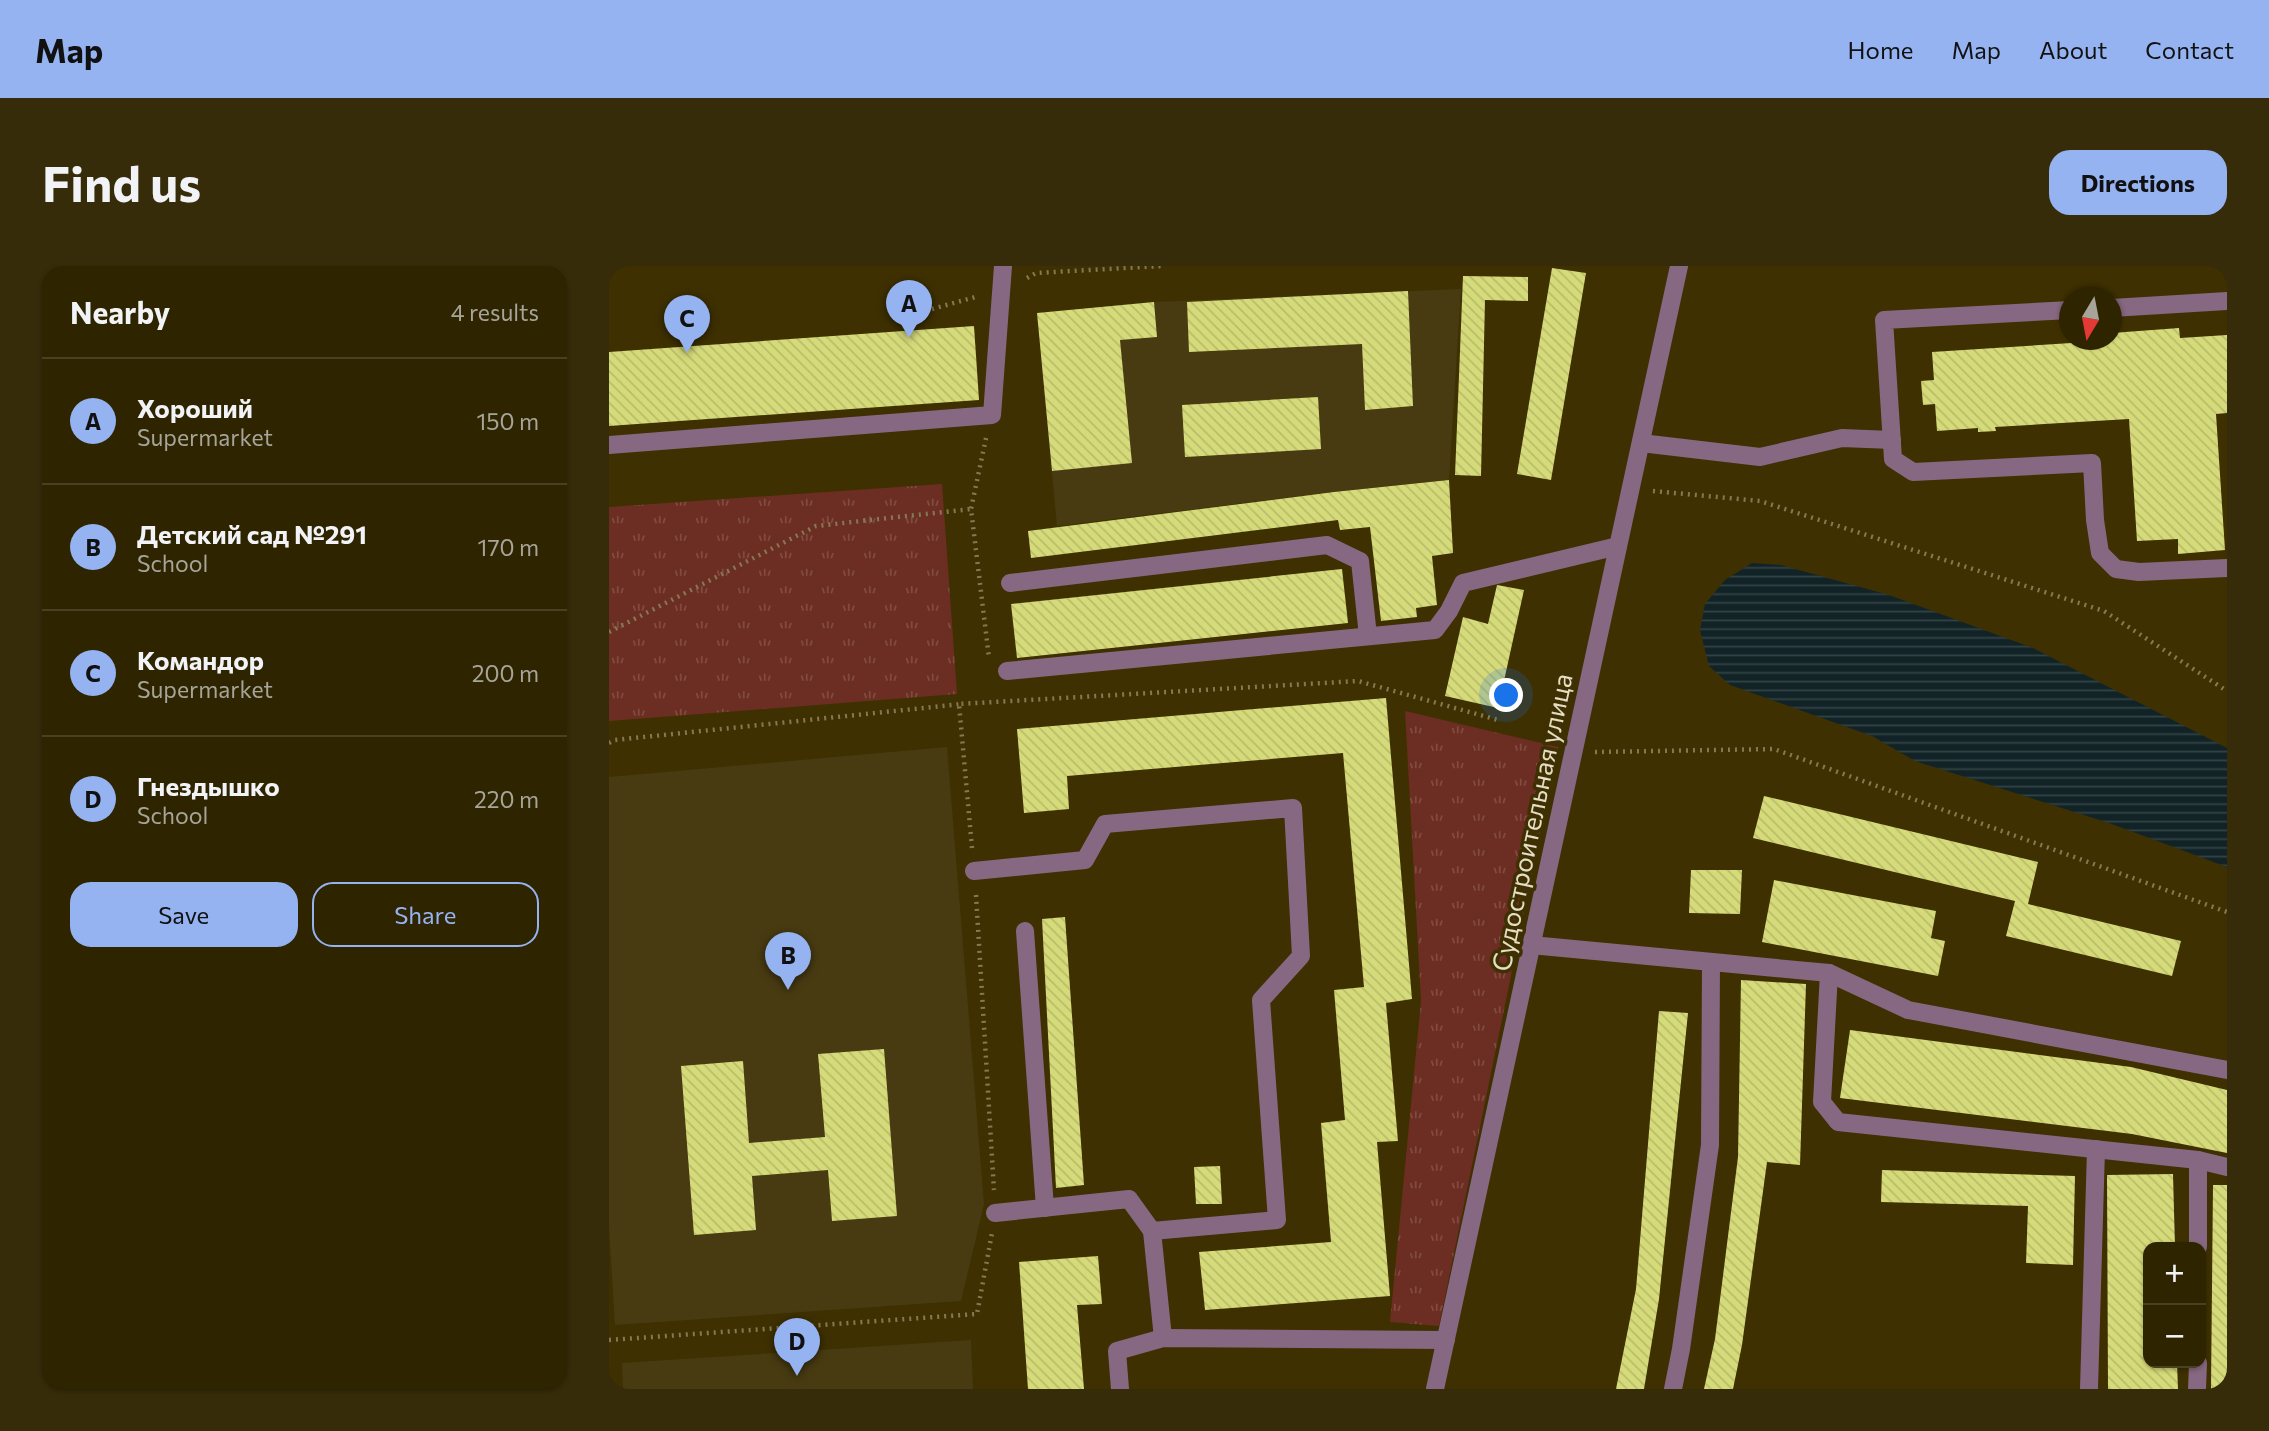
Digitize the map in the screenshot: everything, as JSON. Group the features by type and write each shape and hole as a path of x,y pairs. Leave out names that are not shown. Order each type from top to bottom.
{"street":[{"path":"609,445 992,415 1003,266"},
{"name":"Судостроительная улица","path":"1435,1389 1679,266"},
{"path":"2122,307 2227,301"},
{"path":"2059,311 1884,320 1893,459 1913,472 2092,463 2100,553 2116,569 2139,572 2227,568"},
{"path":"1640,443 1760,457 1842,438 1892,440"},
{"path":"1010,583 1327,544 1360,561 1367,636"},
{"path":"1007,671 1435,630 1449,611 1463,583 1618,546"},
{"path":"974,871 1084,860 1105,824 1293,808 1301,956 1261,1000 1277,1220 1152,1231"},
{"path":"1025,931 1045,1208"},
{"path":"1531,945 1829,973 1908,1010 2227,1070"},
{"path":"1673,1389 1710,1145 1711,963"},
{"path":"1829,973 1822,1102 1838,1122 2198,1160 2227,1167"},
{"path":"2089,1389 2096,1149"},
{"path":"2198,1160 2198,1242"},
{"path":"996,1213 1129,1199 1152,1231 1163,1338"},
{"path":"1120,1389 1117,1350 1163,1338 1446,1339"},
{"path":"2197,1368 2197,1389"}],"path":[{"path":"932,309 1002,290 1036,273 1161,266"},
{"path":"989,659 971,509 992,415"},
{"path":"1646,490 1759,501 2104,611 2227,691"},
{"path":"609,632 816,526 971,509"},
{"path":"609,743 629,738 959,704 1358,681 1498,720"},
{"path":"609,1340 977,1314 996,1213 974,871 959,704"},
{"path":"1585,752 1774,749 2227,912"}],"shaded area":[{"path":"1461,289 1449,480 1057,526 1037,313 1154,302"},
{"path":"1752,563 1781,565 1889,595 2033,648 2227,748 2227,867 2109,823 1915,761 1872,736 1730,685 1709,666 1700,630 1705,604 1725,580"},
{"path":"947,747 984,1204 961,1301 615,1325 609,1227 609,777"},
{"path":"971,1340 973,1389 623,1389 622,1363"}],"green space":[{"path":"942,484 957,694 609,721 609,507"},
{"path":"1405,711 1558,747 1439,1326 1390,1322 1421,1001"}],"building":[{"path":"1552,268 1586,273 1551,480 1517,474"},
{"path":"1463,276 1528,277 1528,301 1485,300 1481,476 1455,475"},
{"path":"1408,291 1413,406 1365,410 1362,344 1189,352 1187,302"},
{"path":"1154,302 1157,337 1120,340 1132,463 1052,471 1037,313"},
{"path":"974,326 979,400 609,426 609,352"},
{"path":"2179,328 2180,338 2227,335 2227,413 2216,414 2225,550 2178,554 2178,539 2137,541 2129,419 1995,427 1996,431 1978,432 1978,428 1937,431 1935,404 1923,405 1921,381 1934,380 1932,352 2059,344 2059,350 2122,350 2122,332"},
{"path":"1318,397 1321,449 1185,457 1182,405"},
{"path":"1449,480 1453,553 1432,556 1437,605 1416,608 1417,617 1381,621 1370,527 1340,530 1338,520 1031,558 1028,531"},
{"path":"1342,569 1348,623 1017,658 1011,604"},
{"path":"1497,585 1524,590 1498,708 1445,696 1463,617 1488,624"},
{"path":"1386,698 1412,999 1386,1003 1398,1141 1377,1142 1390,1296 1205,1310 1199,1252 1331,1242 1321,1123 1345,1120 1334,990 1364,987 1343,753 1067,776 1069,809 1024,813 1017,729"},
{"path":"1764,796 2038,862 2028,904 2181,941 2172,976 2006,936 2015,901 1753,838"},
{"path":"1691,870 1742,870 1740,914 1689,913"},
{"path":"1774,880 1936,911 1931,938 1945,941 1938,976 1762,942"},
{"path":"1065,917 1084,1185 1056,1188 1042,919"},
{"path":"1741,980 1806,984 1800,1165 1767,1162 1742,1345 1733,1389 1704,1389 1715,1339 1738,1157"},
{"path":"1659,1011 1688,1013 1659,1299 1644,1389 1616,1389 1636,1289"},
{"path":"1850,1030 2131,1067 2227,1090 2227,1153 2132,1134 1840,1098"},
{"path":"884,1049 897,1216 832,1221 828,1170 752,1176 756,1230 694,1235 681,1066 743,1061 749,1143 825,1137 818,1054"},
{"path":"1220,1166 1222,1204 1196,1204 1194,1167"},
{"path":"1882,1170 2075,1176 2073,1265 2026,1263 2028,1206 1881,1202"},
{"path":"2173,1174 2175,1242 2143,1242 2143,1368 2177,1368 2178,1389 2108,1389 2107,1175"},
{"path":"2213,1185 2227,1185 2227,1389 2211,1389"},
{"path":"1098,1256 1102,1304 1077,1305 1084,1389 1028,1389 1019,1262"}],"place":[{"name":"Хороший","path":"909,338"},
{"name":"Командор","path":"687,353"},
{"name":"Детский сад №291","path":"788,990"},
{"name":"Гнездышко","path":"797,1376"}]}
